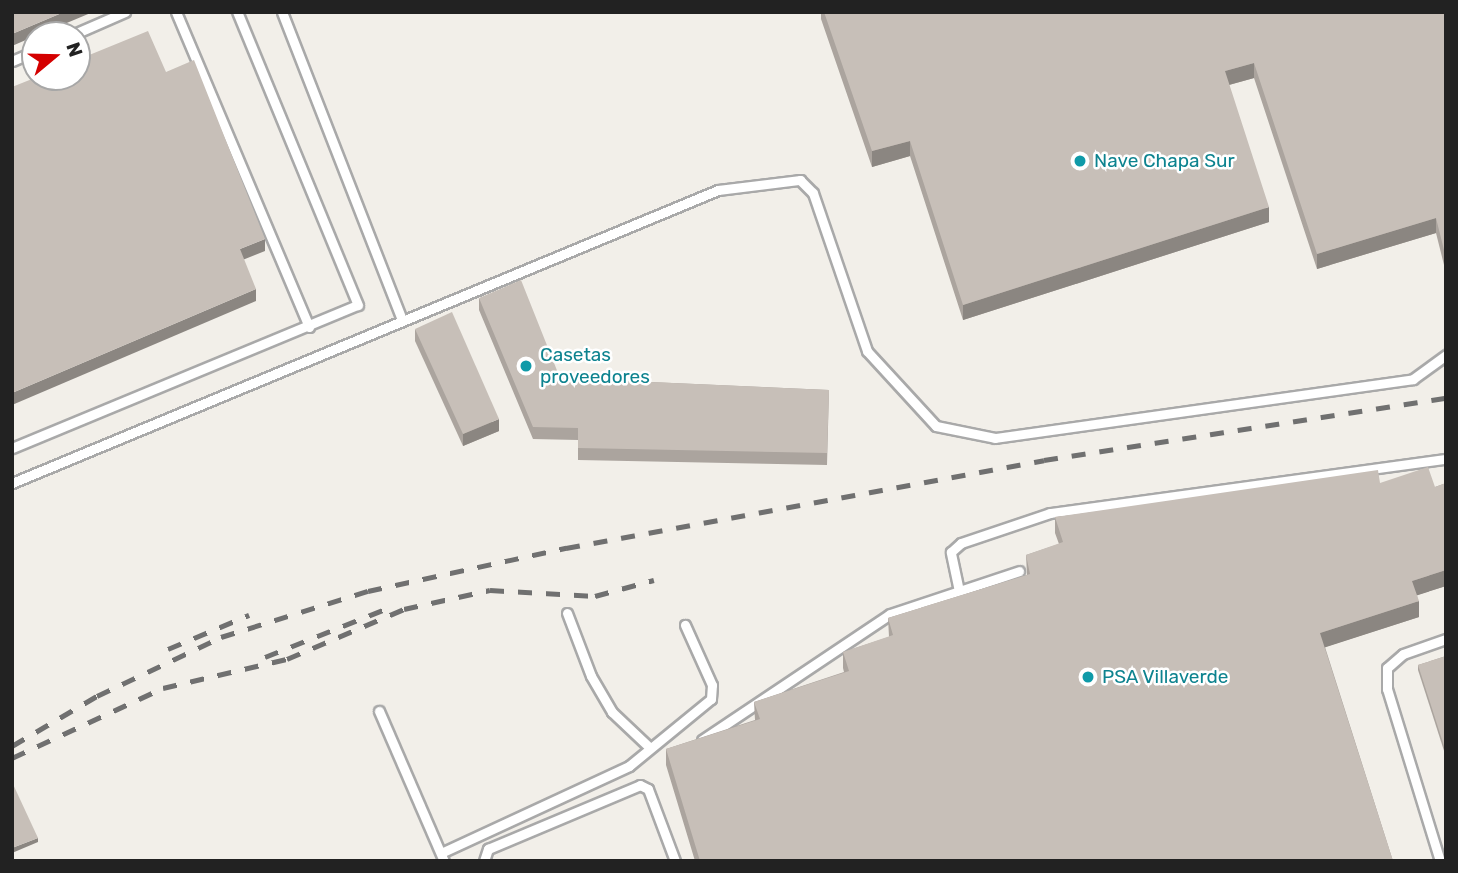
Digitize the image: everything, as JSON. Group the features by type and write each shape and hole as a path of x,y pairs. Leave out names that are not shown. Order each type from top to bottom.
{"lane":[{"path":"91,27 125,12"},
{"path":"176,12 309,327"},
{"path":"12,448 358,305 237,12"},
{"path":"282,12 402,320"},
{"path":"12,483 718,190 800,180 813,193 867,351 936,426 995,438 1413,379 1446,355"},
{"path":"959,590 951,552 961,543 1050,513 1446,459"},
{"path":"692,747 890,614 1019,571"},
{"path":"567,613 591,676 611,712 649,747"},
{"path":"379,711 442,857 629,766 711,699 712,685 685,625"},
{"path":"1440,861 1387,688 1387,668 1403,654 1446,639"},
{"path":"484,861 488,849 640,785 648,789 675,861"}],"building":[{"path":"12,12 64,12 43,21 21,21 21,30 12,34"},
{"name":"Nave Chapa Sur","path":"824,12 1446,12 1446,250 1436,218 1317,254 1254,63 1225,71 1269,207 963,305 910,141 872,151"},
{"path":"148,31 166,72 194,60 265,239 240,249 256,289 12,393 12,87 21,83 21,91 91,91 91,54"},
{"path":"521,280 560,378 829,390 827,453 578,448 578,428 533,427 479,298"},
{"name":"Casetas proveedores","path":"452,312 499,419 463,434 415,329"},
{"name":"PSA Villaverde","path":"1428,467 1435,487 1446,483 1446,570 1412,581 1419,601 1320,633 1393,861 700,861 666,749 760,719 754,702 849,671 843,652 893,635 888,618 1030,574 1026,555 1063,542 1055,517 1378,470 1380,483"},
{"path":"1446,656 1446,752 1418,665"},
{"path":"12,782 38,838 12,848"}],"railway":[{"path":"12,746 97,696 221,637 368,591 566,548 1044,460 1446,398"},
{"path":"12,758 163,688 287,659 404,609 490,590 595,596 654,580"},
{"path":"265,657 388,608"},
{"path":"168,649 249,615"}],"place":[{"name":"Nave Chapa Sur","path":"1080,161"},
{"name":"Casetas proveedores","path":"526,366"},
{"name":"PSA Villaverde","path":"1088,677"}]}
